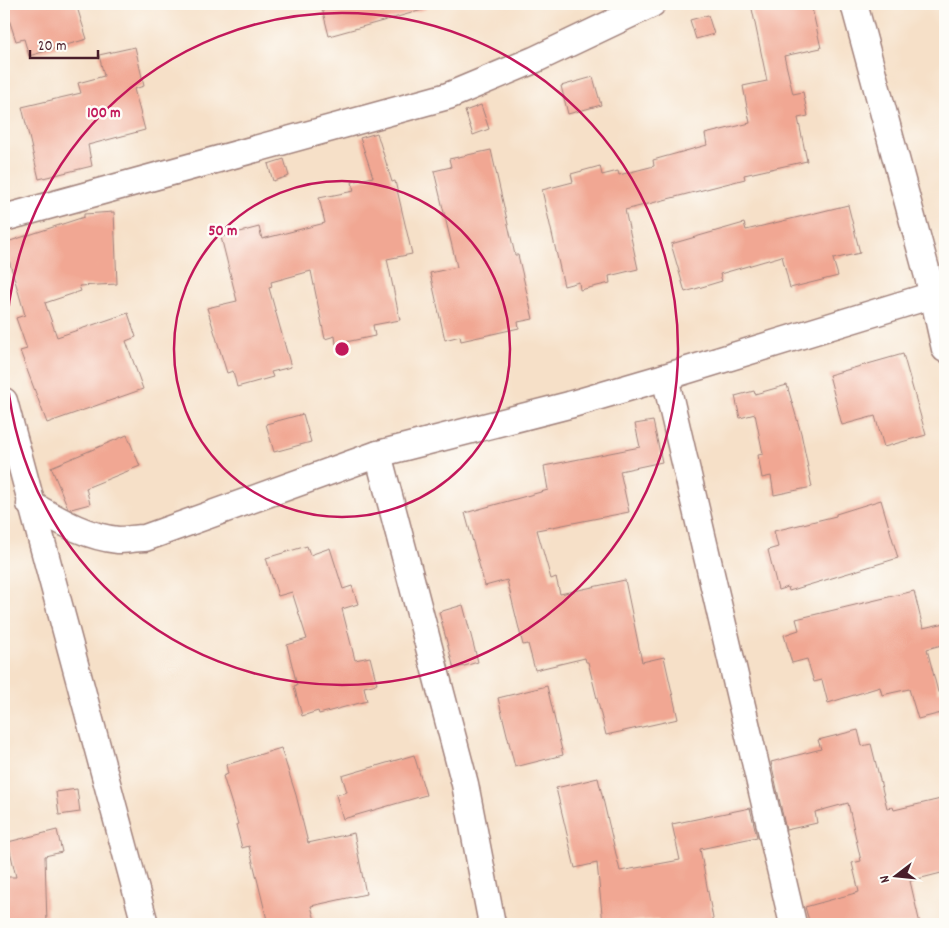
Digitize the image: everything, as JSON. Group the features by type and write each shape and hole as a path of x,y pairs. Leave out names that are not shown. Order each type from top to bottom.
{"street":[{"path":"4,218 448,96 534,60 652,4"},
{"path":"854,4 933,295 945,349"},
{"path":"30,504 63,522 90,533 118,540 145,538 378,454 569,405 933,295"},
{"path":"665,377 793,924"},
{"path":"4,402 144,924"},
{"path":"378,454 465,784 492,924"}],"building":[{"path":"4,4 76,4 87,39 29,56 24,39 16,41"},
{"path":"321,4 425,4 426,9 329,36"},
{"path":"751,4 811,4 821,48 784,56 793,94 803,92 808,116 798,118 807,161 744,175 745,179 625,210 638,269 609,276 610,283 580,290 579,282 564,286 542,190 573,182 571,174 600,166 602,175 618,171 619,175 654,166 653,160 707,145 705,134 750,123 743,86 767,81"},
{"path":"708,15 714,34 696,39 690,20"},
{"path":"135,47 144,86 134,89 145,130 88,145 92,166 39,179 22,107 81,93 78,83 104,76 99,55"},
{"path":"593,77 601,105 568,114 561,86"},
{"path":"481,105 489,129 473,135 465,111"},
{"path":"377,133 392,182 395,181 412,254 387,259 400,320 373,325 375,336 336,344 335,336 325,339 311,271 271,282 272,287 269,288 291,367 271,372 273,377 237,387 233,371 227,373 207,308 237,301 221,237 259,227 262,239 325,223 319,198 354,191 352,182 373,177 360,138"},
{"path":"491,150 515,255 518,255 533,319 518,322 519,328 461,341 460,336 445,340 430,273 457,267 434,171 451,167 449,159"},
{"path":"284,159 289,176 273,181 268,164"},
{"path":"848,205 860,253 833,259 838,276 790,288 782,256 720,274 722,281 685,292 671,244 744,223 746,230"},
{"path":"114,212 117,284 79,286 81,291 45,303 57,337 128,313 136,337 126,341 143,389 47,423 20,351 27,349 16,318 25,315 4,243 84,217 84,214"},
{"path":"903,354 926,435 884,447 875,416 842,425 829,375"},
{"path":"787,385 801,433 812,487 774,495 771,476 762,478 758,455 763,454 755,414 740,418 735,396 754,391 755,394"},
{"path":"303,414 311,442 274,452 266,424"},
{"path":"653,421 662,462 620,471 629,512 537,530 551,579 556,577 560,594 625,580 642,662 664,657 678,719 606,735 588,662 586,662 585,658 535,670 528,644 523,645 507,580 485,586 465,513 548,490 544,466 640,447 635,424"},
{"path":"127,435 140,466 86,488 90,504 71,509 68,508 51,467"},
{"path":"881,500 898,558 789,591 788,587 778,590 768,550 778,547 774,531 836,516 836,514"},
{"path":"307,546 310,555 330,548 343,589 352,586 358,604 342,609 355,660 370,657 377,684 364,687 367,701 319,714 318,711 302,716 294,686 297,685 287,645 307,639 292,592 278,596 266,558"},
{"path":"914,591 923,628 945,623 945,644 927,649 938,692 945,690 945,712 918,719 909,689 882,695 880,687 828,703 822,680 814,682 807,659 792,663 784,635 799,630 796,619"},
{"path":"463,605 478,662 454,669 439,612"},
{"path":"547,686 563,755 515,767 498,698"},
{"path":"858,730 862,746 871,744 887,808 893,807 894,810 945,798 945,872 910,881 920,924 810,924 805,907 859,892 852,863 861,861 848,803 815,812 817,823 786,830 771,762 821,749 818,740"},
{"path":"281,748 296,795 308,843 354,833 366,894 311,906 316,924 268,924 249,846 242,848 236,825 238,824 223,776 228,774 226,765"},
{"path":"414,755 426,795 343,819 336,795 347,792 342,776"},
{"path":"598,778 620,871 680,860 672,824 750,808 757,837 700,849 714,924 659,924 658,919 603,924 597,863 575,868 556,788"},
{"path":"77,789 80,812 59,815 56,792"},
{"path":"57,830 62,852 45,856 47,924 4,924 4,877 16,877 8,842"}]}
